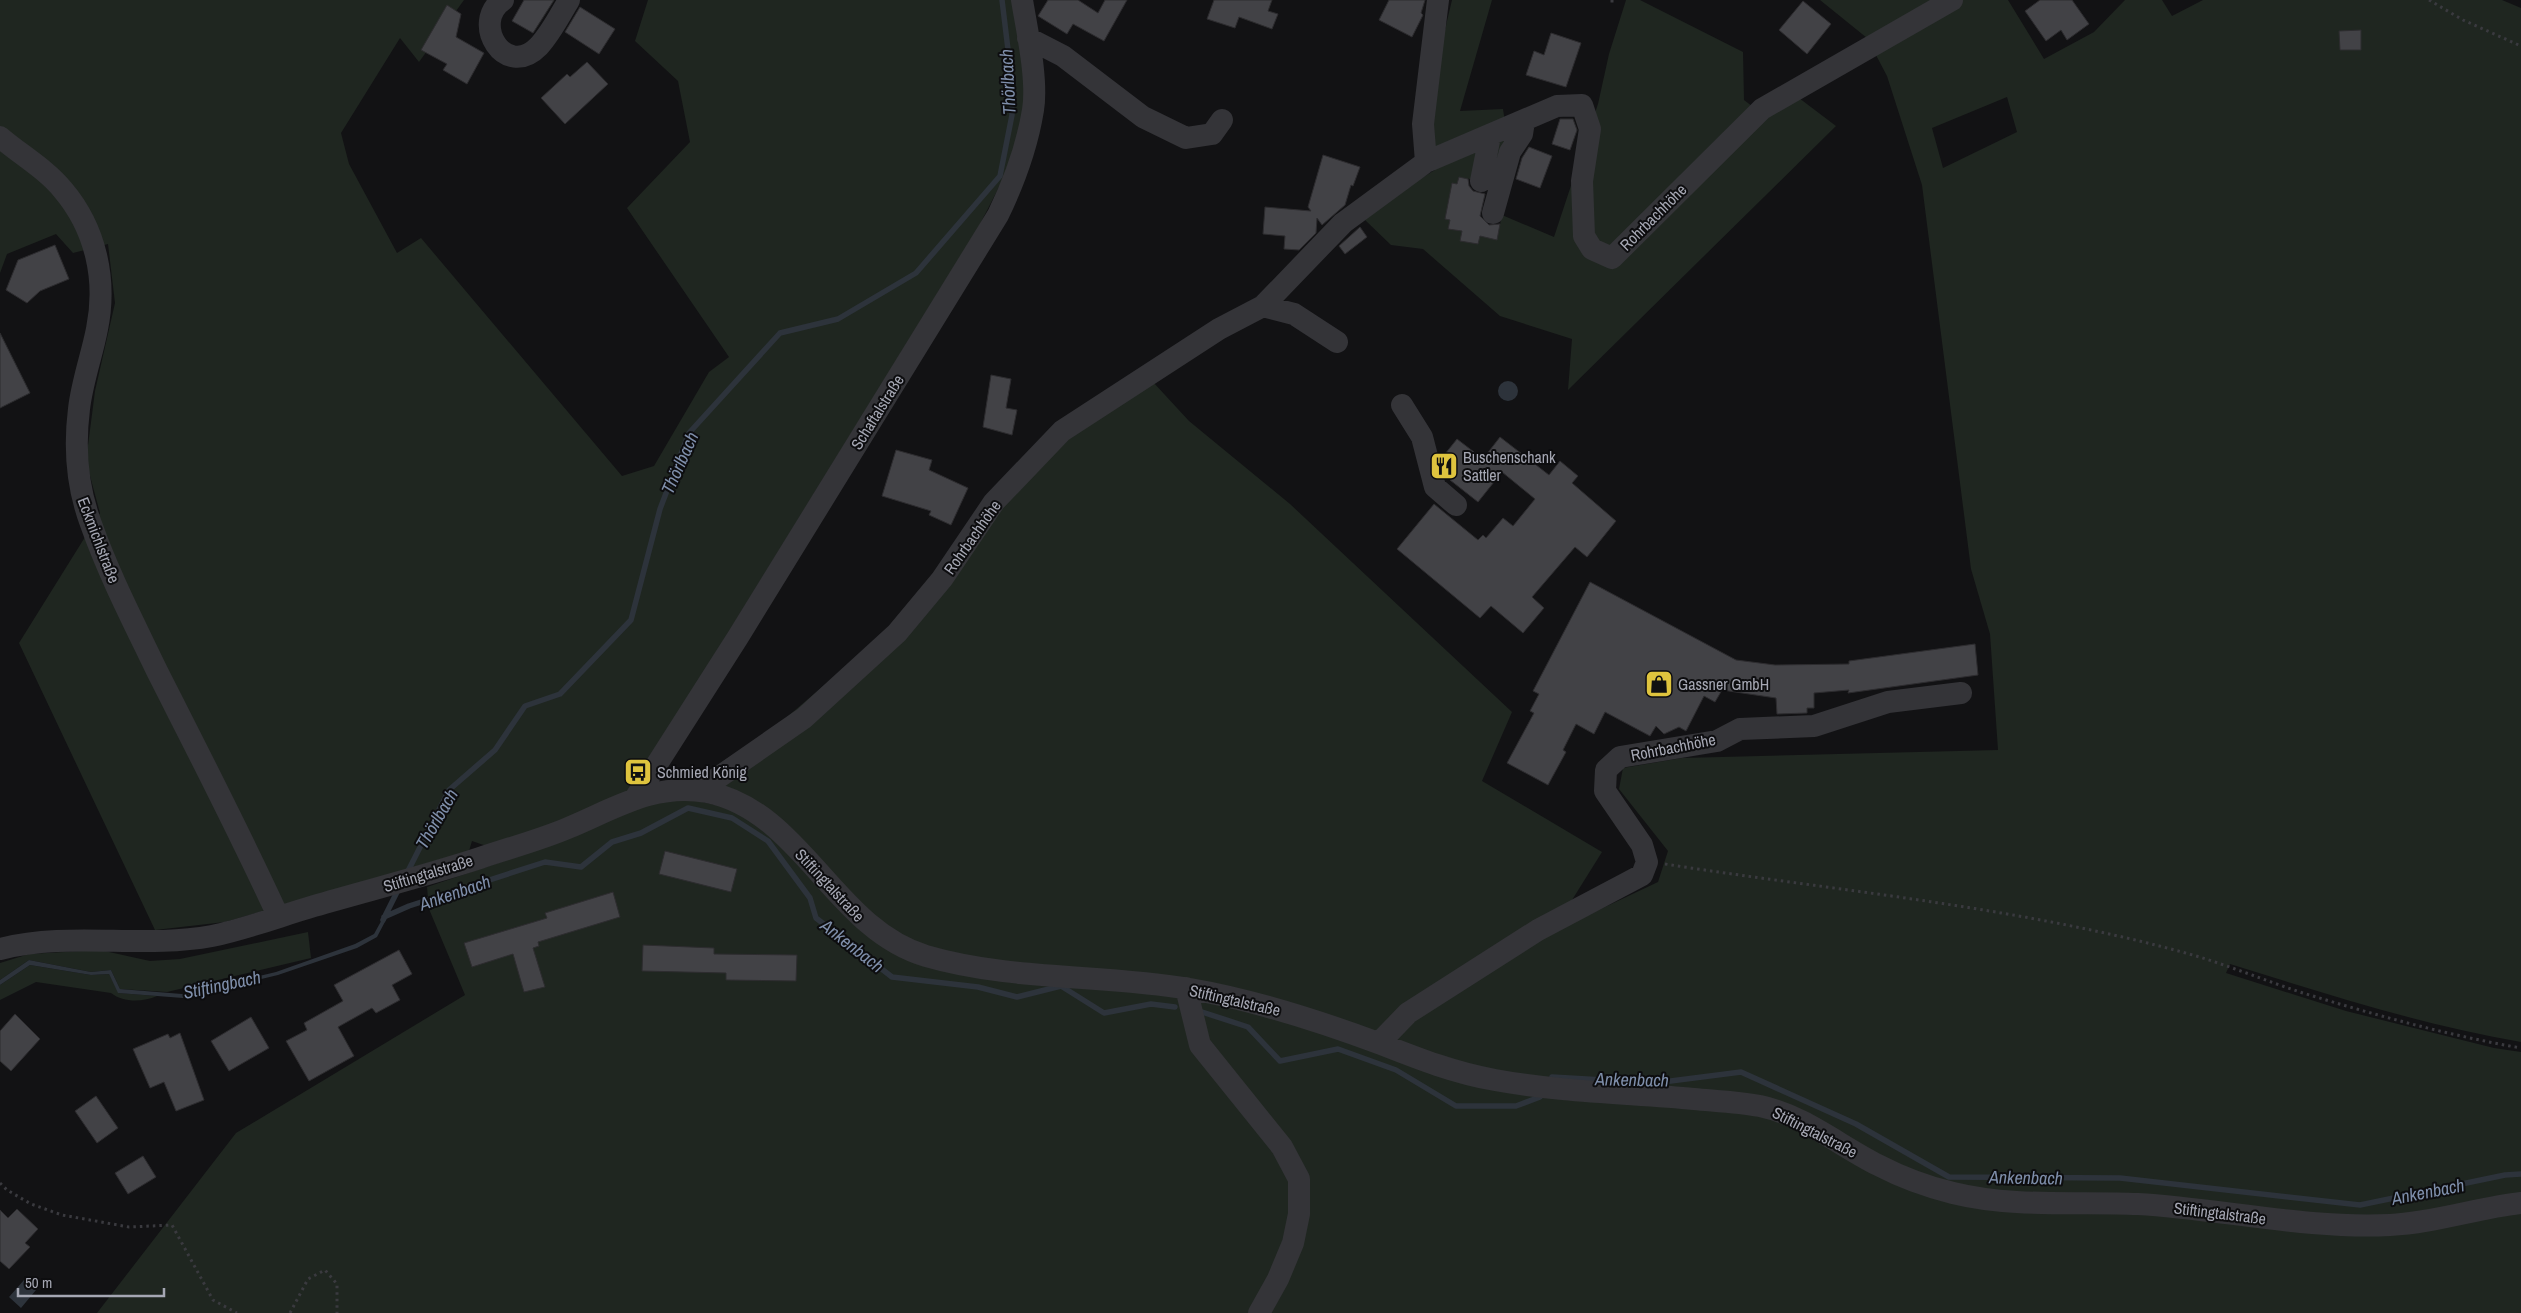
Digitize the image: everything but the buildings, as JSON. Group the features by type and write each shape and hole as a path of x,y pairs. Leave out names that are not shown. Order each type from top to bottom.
{"street":[{"path":"503,0 492,15 489,29 498,48 510,57 525,56 539,46 569,0"},
{"name":"Schaftalstraße","path":"636,797 728,653 998,215 1016,177 1034,109 1032,59 1022,0"},
{"path":"1426,162 1423,124 1438,0"},
{"name":"Rohrbachhöhe","path":"699,791 804,718 897,632 942,579 994,502 1062,431 1219,329 1263,306 1343,224 1426,162 1557,106 1582,105 1590,129 1582,181 1584,236 1592,249 1612,258 1762,109 1941,4 1952,0"},
{"path":"1028,38 1063,56 1143,117 1186,138 1212,134 1222,120"},
{"path":"1493,213 1510,152 1522,134 1524,121"},
{"path":"1481,181 1490,136"},
{"name":"Eckmichlstraße","path":"0,137 63,190 80,215 93,243 100,269 101,301 79,406 76,448 81,494 91,526 122,600 278,916"},
{"path":"1263,306 1294,314 1337,342"},
{"path":"1402,405 1422,437 1435,487 1456,504"},
{"name":"Rohrbachhöhe","path":"1647,862 1642,845 1605,791 1606,770 1620,757 1716,741 1740,729 1814,726 1888,702 1961,693"},
{"name":"Stiftingtalstraße","path":"0,949 31,942 158,941 213,936 424,876 563,830 636,797 658,791 709,792 742,805 761,818 800,852 845,904 870,927 912,952 980,968 1186,988 1282,1010 1379,1043 1419,1060 1498,1081 1583,1091 1763,1107 1821,1132 1879,1166 1951,1193 1991,1200 2036,1204 2084,1203 2166,1206 2331,1225 2399,1225 2489,1206 2521,1203"},
{"path":"1379,1043 1408,1013 1538,930 1642,875 1647,862"},
{"path":"1186,988 1200,1045 1282,1147 1299,1180 1299,1214 1293,1243 1278,1279 1258,1313"}],"path":[{"path":"1612,0 1612,6"},
{"path":"2429,0 2463,20 2521,46"},
{"path":"1647,862 1895,897 2065,925 2183,952 2304,993 2459,1037 2521,1048"},
{"path":"0,1183 7,1190 31,1204 62,1215 128,1228 172,1226 213,1300 237,1313"},
{"path":"290,1313 308,1279 324,1270 337,1284 338,1313"}],"shaded area":[{"path":"0,0 464,0 419,62 400,38 341,133 349,164 397,253 421,238 622,476 654,466 709,372 729,357 627,208 690,142 678,81 635,41 648,0 1014,0 1026,97 1017,152 979,226 710,662 626,794 678,797 721,806 703,774 773,729 891,628 933,574 988,496 1141,369 1189,421 1290,504 1512,712 1482,781 1602,852 1552,932 1658,882 1668,851 1619,789 1623,768 1682,758 1998,750 1990,634 1971,569 1922,185 1887,76 1867,38 1820,0 2008,0 2044,59 2094,32 2125,0 2162,0 2172,16 2203,0 2502,0 2521,8 2521,1042 2411,1018 2230,964 2226,973 2346,1011 2494,1048 2521,1052 2521,1313 97,1313 236,1133 465,995 429,909 427,887 563,841 492,848 472,841 469,851 225,922 155,930 19,643 100,513 86,461 95,391 115,303 108,244 73,253 56,234 7,254 0,273","holes":["2007,97 2017,132 1943,168 1932,128"]},
{"path":"1452,0 1492,0 1460,111 1503,109 1508,141 1490,183 1459,177 1457,184 1452,183 1445,219 1450,220 1448,229 1462,231 1461,241 1478,244 1480,236 1497,239 1502,215 1554,237 1598,104 1609,54 1626,0 1640,0 1743,52 1744,100 1765,116 1799,98 1836,126 1568,390 1572,339 1500,316 1423,249 1391,245 1365,220 1390,197 1435,170 1430,135 1435,72"},
{"path":"308,932 311,958 167,992 120,989 111,970 91,972 29,960 0,980 0,963 29,954 100,950 150,961 180,959"},
{"path":"30,965 91,975 109,974 119,993 157,996 140,1000 128,1000 111,993 36,982 0,1000 0,985"}],"water":[{"path":"1508,381 1515,384 1518,391 1515,398 1508,401 1501,398 1498,391 1501,384"},
{"name":"Stiftingbach","path":"385,914 388,916 377,937 357,948 278,975 183,998 118,993 109,974 91,975 30,965 0,985 0,980 29,960 91,972 111,970 120,989 182,994 276,972 355,944 374,934"},
{"path":"24,1280 36,1290 21,1308 9,1297"}],"waterway":[{"name":"Thörlbach","path":"407,873 449,790 495,750 525,706 560,694 631,620 660,509 689,433 780,333 838,319 916,273 1000,176 1012,115 1010,66 1002,0"},
{"name":"Ankenbach","path":"384,917 409,906 545,862 581,867 612,842 641,833 688,808 732,818 768,841 810,898 816,918 892,977 978,987 1017,997 1061,986 1104,1013 1151,1004 1175,1007"},
{"name":"Thörlbach","path":"383,920 399,888"},
{"name":"Ankenbach","path":"1199,1011 1248,1027 1280,1061 1338,1049 1396,1070 1456,1106 1516,1106 1540,1097"},
{"name":"Ankenbach","path":"1552,1077 1655,1083 1741,1072 1856,1124 1949,1177 2120,1178 2360,1205 2505,1175 2521,1174"}],"place":[{"name":"Buschenschank Sattler","path":"1444,466"},
{"name":"Gassner GmbH","path":"1659,684"},
{"name":"Schmied König","path":"638,772"}]}
